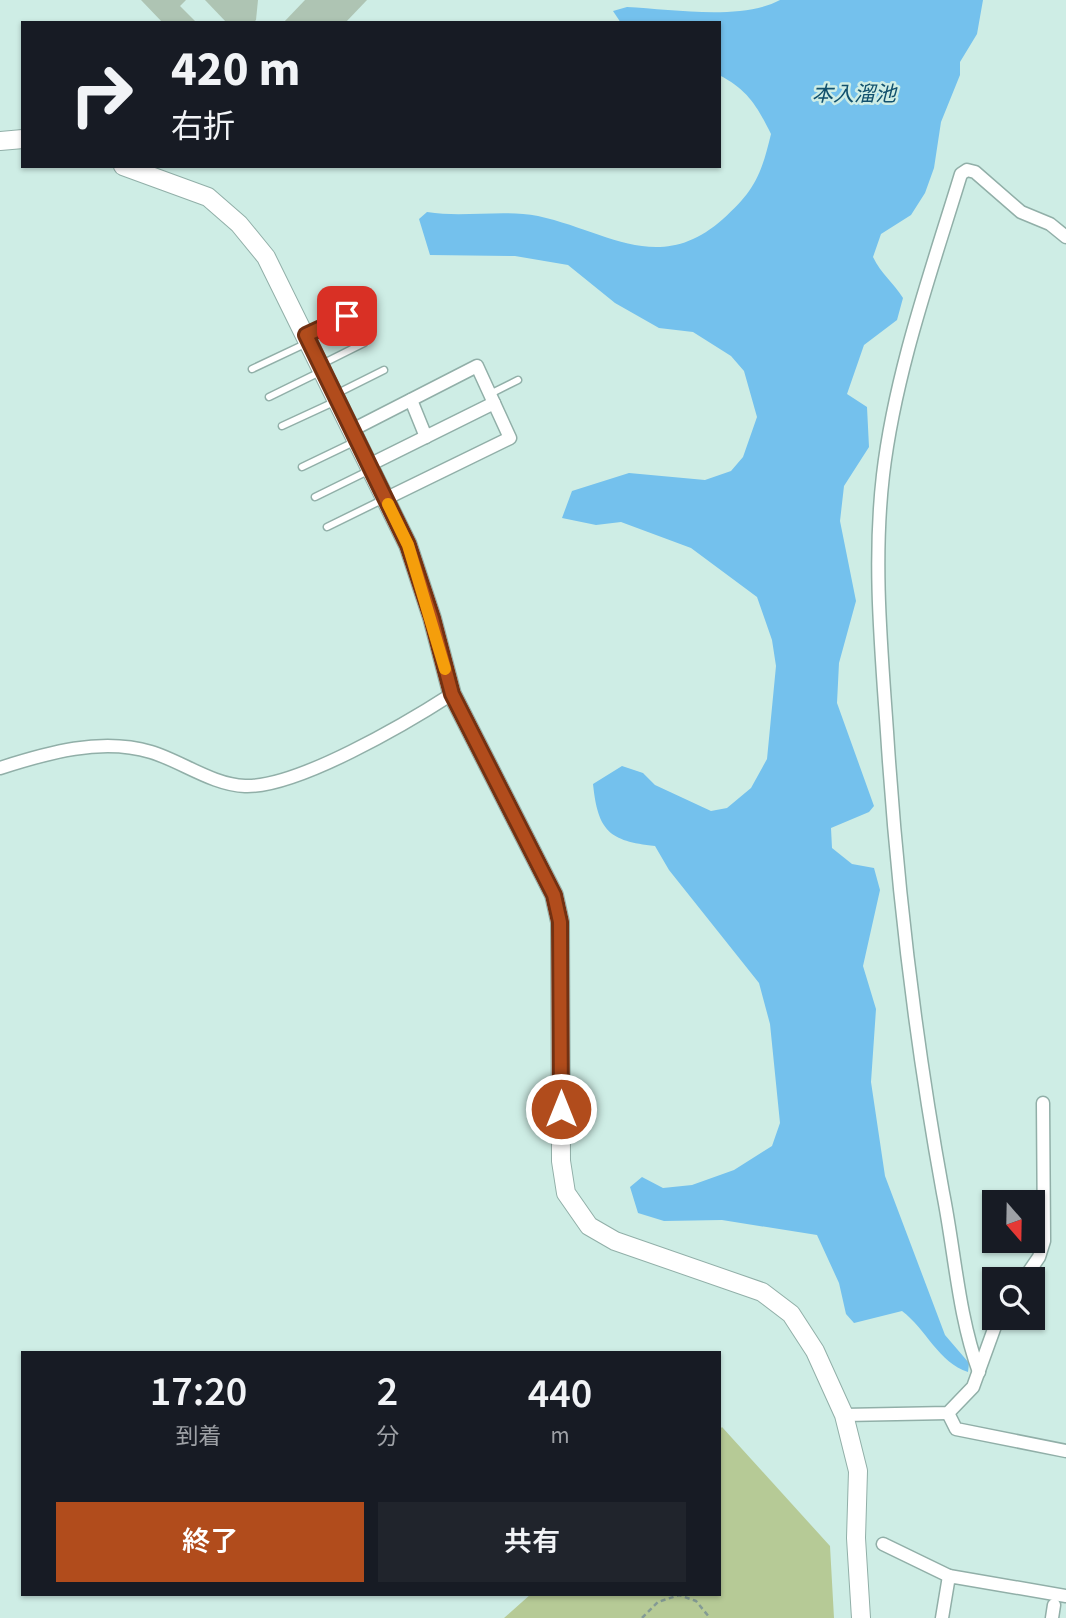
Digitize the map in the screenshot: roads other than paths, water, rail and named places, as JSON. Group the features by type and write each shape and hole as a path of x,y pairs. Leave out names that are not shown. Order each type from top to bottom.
{"street":[{"path":"0,141 21,139"},
{"path":"128,168 208,197 239,224 266,257 308,338 408,545 432,618 452,694 554,895 560,922 561,1161 566,1193 589,1226 615,1241 762,1292 791,1314 815,1351 844,1415 858,1471 856,1538 861,1618"},
{"path":"979,1372 965,1332 954,1249 927,1106 912,1006 893,831 877,565 883,475 896,400 961,174 967,170 975,172 1021,212 1050,224 1066,237"},
{"path":"354,435 411,400 477,366 510,438 385,499"},
{"path":"370,468 492,398"},
{"path":"411,400 426,437"},
{"path":"0,768 43,755 97,746 149,751 242,786 264,785 348,753 452,694"},
{"path":"1032,1267 1044,1241 1042,1103"},
{"path":"844,1415 948,1413 973,1387 994,1330"},
{"path":"948,1413 956,1429 1066,1451"},
{"path":"883,1544 948,1576 1066,1596"},
{"path":"942,1618 948,1576"}],"lane":[{"path":"252,369 347,316"},
{"path":"269,397 364,343"},
{"path":"282,426 384,370"},
{"path":"492,398 518,380"},
{"path":"303,467 354,435"},
{"path":"315,497 370,468"},
{"path":"327,527 385,499"}],"water":[{"name":"本入溜池","path":"780,0 983,0 977,34 960,62 960,75 941,122 934,168 925,193 911,215 881,234 873,257 903,298 897,320 864,345 847,394 867,407 869,447 844,486 840,521 856,601 839,663 837,703 874,806 869,812 831,828 832,848 852,864 874,868 880,890 863,966 876,1009 871,1082 885,1176 945,1335 969,1363 968,1372 949,1361 902,1311 854,1323 846,1314 839,1283 817,1235 722,1220 664,1221 638,1213 630,1187 642,1177 663,1188 692,1185 734,1170 772,1146 780,1123 770,1024 759,983 669,870 655,846 627,841 609,831 598,813 593,784 622,766 643,773 655,785 711,811 727,808 751,788 767,759 776,666 772,640 757,597 691,548 621,522 596,525 562,518 572,491 629,473 705,480 731,471 743,457 757,417 744,371 731,356 693,332 659,328 615,303 568,265 515,256 430,255 419,219 427,212 524,214 563,223 610,239 655,247 677,245 700,236 723,219 749,191 760,172 771,134 751,100 721,76 721,21 620,21 613,11 627,7 726,12 764,6"}]}
